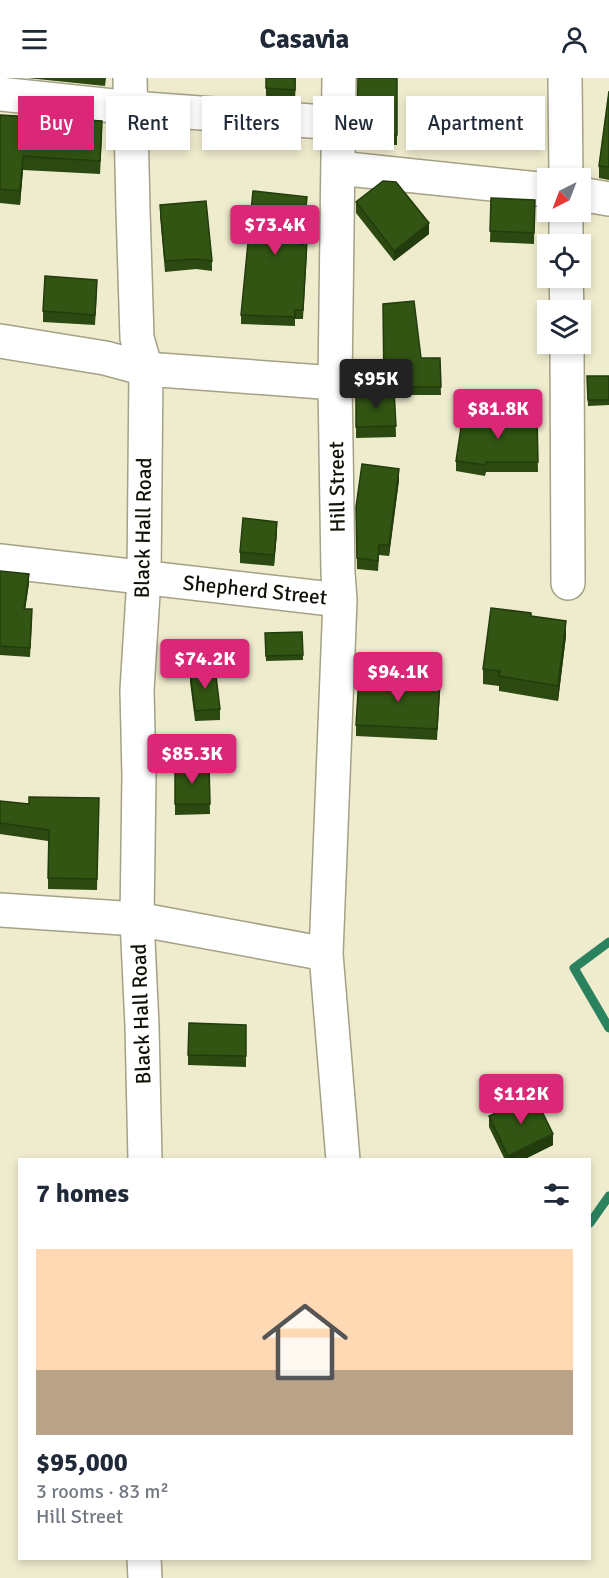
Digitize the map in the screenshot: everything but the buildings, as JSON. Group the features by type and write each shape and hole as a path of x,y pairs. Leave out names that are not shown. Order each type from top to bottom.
{"street":[{"name":"Hill Street","path":"339,78 339,96"},
{"path":"566,78 566,168"},
{"path":"0,94 131,93 313,119"},
{"name":"Black Hall Road","path":"131,93 132,210 137,338 146,369 144,578 137,690 139,776 137,919 145,1158"},
{"name":"Hill Street","path":"338,150 335,383 339,586 326,954 343,1158"},
{"path":"338,168 537,189"},
{"path":"591,196 609,199"},
{"path":"0,341 105,358 146,369 335,383"},
{"path":"567,354 568,583"},
{"name":"Shepherd Street","path":"0,561 144,578 339,586"},
{"path":"0,910 137,919 326,954"},
{"path":"144,1560 145,1578"}],"waterway":[{"path":"609,942 574,968 609,1028"},
{"path":"591,1222 609,1196"}]}
